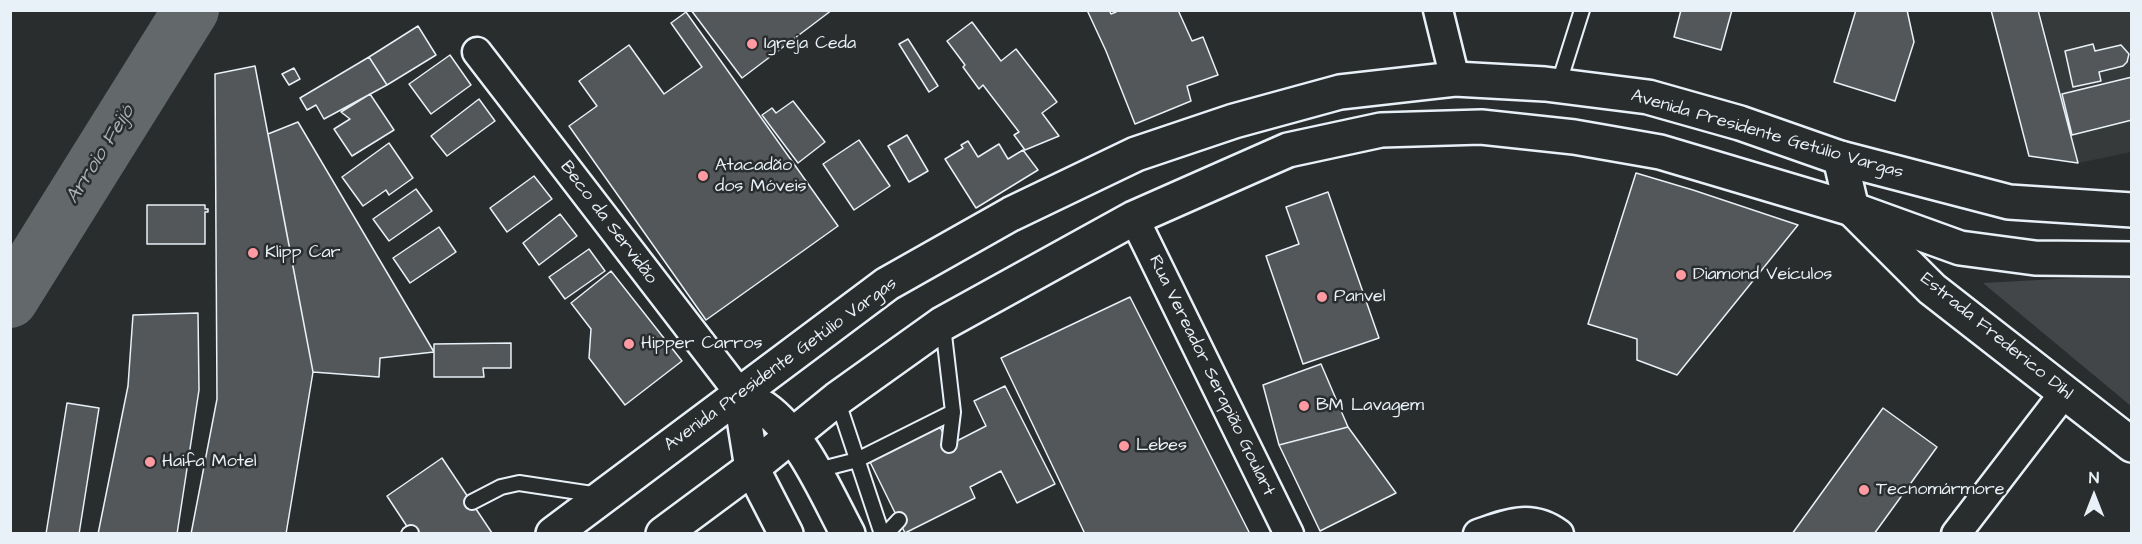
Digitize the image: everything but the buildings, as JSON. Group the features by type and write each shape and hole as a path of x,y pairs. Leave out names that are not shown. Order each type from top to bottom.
{"main road":[{"name":"Avenida Presidente Getúlio Vargas","path":"553,534 886,284 1011,214 1136,154 1234,121 1340,92 1455,79 1558,86 1648,97 1740,123 1840,158 2009,202 2132,210"},
{"path":"663,534 752,468 837,399 942,324 1134,218 1288,150 1381,130 1481,127 1574,137 1660,152 1852,209 1960,248 2035,258 2132,259"},
{"path":"1840,158 1852,209"},
{"name":"Estrada Frederico Dihl","path":"1852,209 1932,289 2132,444"},
{"path":"740,394 765,409 791,436 814,471 848,534"},
{"path":"740,394 752,468 786,534"}],"street":[{"path":"1438,10 1455,79"},
{"name":"Beco da Servidão","path":"477,52 740,394"},
{"name":"Rua Vereador Serapião Goulart","path":"1134,218 1288,534"},
{"path":"1956,534 2065,392"},
{"path":"1478,534 1513,521 1540,523 1559,534"}],"lane":[{"path":"1558,86 1582,10"},
{"path":"942,324 953,412 949,445"},
{"path":"837,399 884,534 899,520"},
{"path":"814,471 857,459 953,412"},
{"path":"472,502 501,487 519,483 604,496"}],"shaded area":[{"path":"2040,11 2131,11 2131,152 2078,163"},
{"path":"2131,275 2131,406 1983,283"}],"waterway":[{"name":"Arroio Feijó","path":"10,300 191,10"}],"place":[{"name":"Igreja Ceda","path":"752,44"},
{"name":"Atacadão dos Móveis","path":"703,176"},
{"name":"Klipp Car","path":"253,253"},
{"name":"Diamond Veículos","path":"1681,275"},
{"name":"Panvel","path":"1322,297"},
{"name":"Hipper Carros","path":"629,344"},
{"name":"BM Lavagem","path":"1304,406"},
{"name":"Lebes","path":"1124,446"},
{"name":"Haifa Motel","path":"150,462"},
{"name":"Tecnomármore","path":"1864,490"}]}
